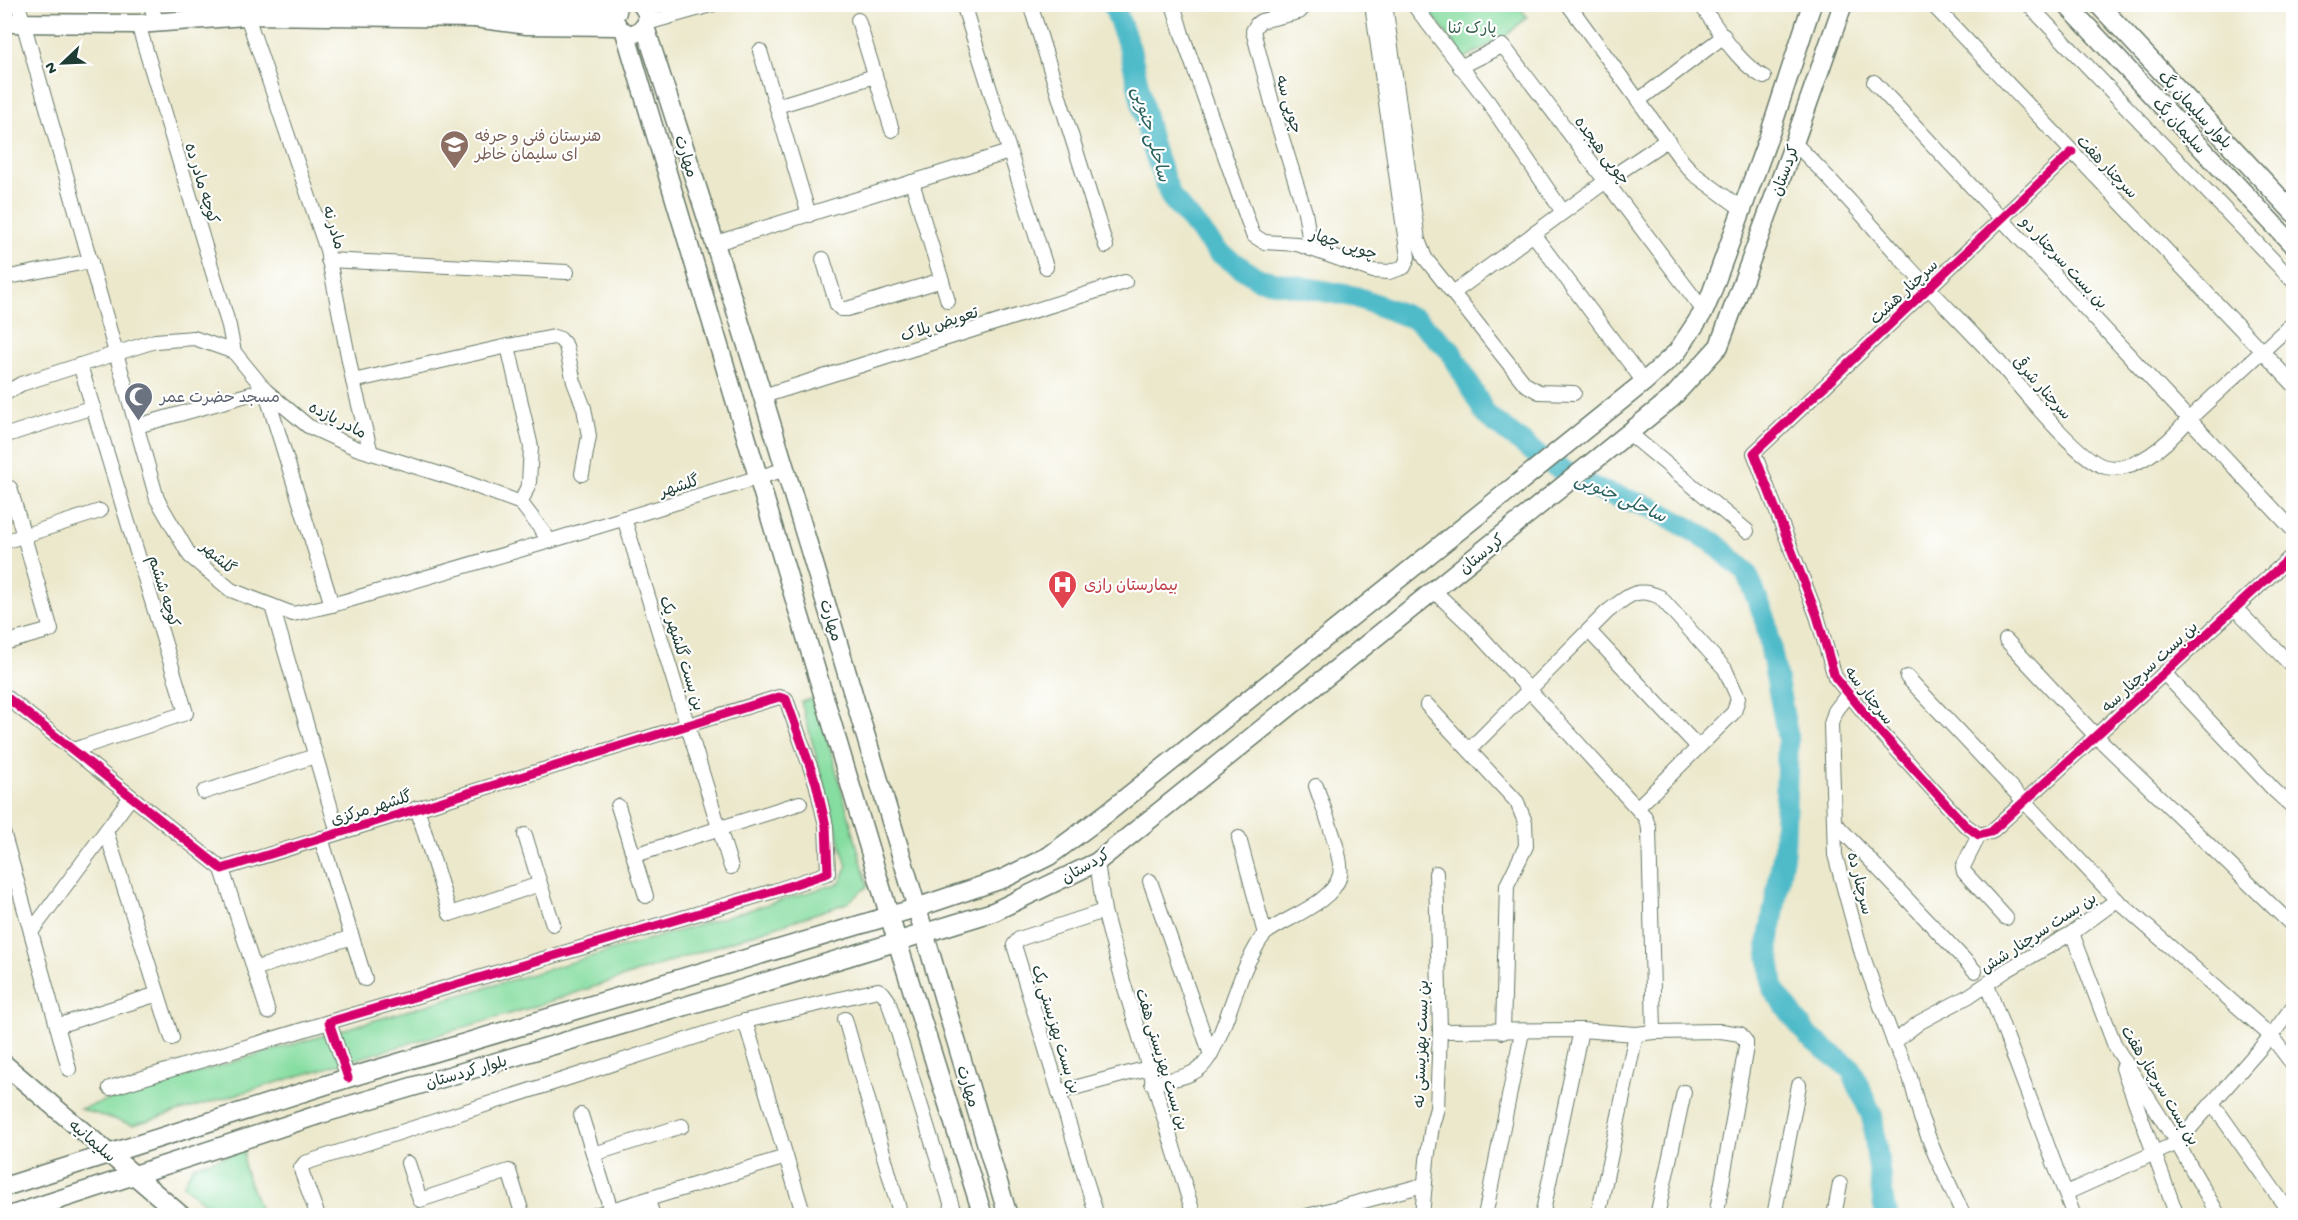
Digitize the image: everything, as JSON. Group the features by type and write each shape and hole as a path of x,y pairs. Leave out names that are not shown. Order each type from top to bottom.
{"main road":[{"name":"کردستان","path":"916,908 1005,878 1049,856 1107,813 1561,450 1677,352 1704,311 1770,133 1812,4"},
{"name":"کردستان","path":"924,934 993,912 1097,862 1672,398 1719,346 1843,4"},
{"name":"سلیمان بگ","path":"2066,4 2294,246"},
{"name":"بلوار سلیمان بگ","path":"2098,4 2294,213"},
{"path":"4,23 138,24 263,11 473,11 548,8 619,15 639,32 647,13"},
{"path":"473,11 527,25 619,15"},
{"name":"مهارت","path":"647,13 786,469 1008,1215"},
{"name":"مهارت","path":"619,15 889,915 982,1215"},
{"path":"1770,133 1794,143"},
{"name":"بلوار کردستان","path":"4,1187 348,1078 916,908"},
{"name":"بلوار کردستان","path":"9,1215 324,1113 924,934"},
{"name":"سلیمانیه","path":"4,1064 133,1174 171,1212"}],"street":[{"name":"گلشهر","path":"18,4 158,499 190,556 231,590 293,614 332,605 550,541 786,469"},
{"path":"150,4 157,22"},
{"path":"647,13 714,4"},
{"path":"963,4 1046,267"},
{"path":"1030,4 1106,246"},
{"name":"چوپی چهار","path":"1173,4 1252,235 1264,242 1297,244 1373,272 1398,270 1407,263 1372,4"},
{"name":"چوپی سه","path":"1307,4 1299,12 1261,21 1253,31 1305,212 1311,249"},
{"path":"1385,4 1418,240 1425,258 1525,384 1539,392 1574,393"},
{"path":"1413,4 1489,104 1563,212"},
{"path":"1568,4 1694,174 1742,209"},
{"path":"1700,4 1749,67 1764,77"},
{"name":"سرچنار هفت","path":"1932,4 2294,385"},
{"path":"2028,4 2294,282"},
{"name":"مادر نه","path":"263,11 327,250 353,381 371,453"},
{"path":"858,20 892,130"},
{"name":"کوچه مادر ده","path":"138,24 229,326 234,352"},
{"path":"1639,100 1724,36"},
{"name":"چوپی هیجده","path":"1460,67 1502,46 1514,58 1704,311"},
{"path":"760,51 809,215"},
{"path":"777,106 875,76"},
{"name":"بن بست سرچنار دو","path":"1874,82 2294,531"},
{"path":"1452,293 1606,181 1667,140"},
{"name":"سرچنار شرقی","path":"1794,143 2088,459 2105,467 2127,467 2152,453 2176,435 2185,415 2294,322"},
{"path":"716,243 1009,152"},
{"name":"سرچنار هشت","path":"1754,453 2072,152"},
{"path":"912,182 948,302"},
{"path":"1533,234 1644,382"},
{"path":"328,260 567,272"},
{"path":"823,260 837,305 841,309 942,280"},
{"path":"4,278 91,261"},
{"name":"تعویض پلاک","path":"763,396 1125,282"},
{"path":"353,381 508,346 554,337 560,339 566,346 574,382 584,408 589,436 582,474"},
{"path":"4,394 21,384 155,341 194,338 234,352"},
{"path":"508,346 531,447 528,483 521,503 550,541"},
{"name":"مادر یازده","path":"234,352 265,390 308,426 371,453 521,503"},
{"name":"کوچه ششم","path":"73,750 186,713 80,365"},
{"path":"137,426 265,390 332,605"},
{"path":"4,436 93,407"},
{"path":"1629,433 1747,531"},
{"name":"سرچنار سه","path":"1754,453 1817,616 1835,677 1917,774 1965,825 1979,835"},
{"path":"4,643 51,630 10,488"},
{"path":"4,542 100,511"},
{"name":"بن بست گلشهر یک","path":"624,518 731,867"},
{"name":"بن بست سرچنار سه","path":"2026,801 2294,554"},
{"path":"1434,591 1474,630 1645,817 1649,828 1654,1032"},
{"path":"1469,750 1607,612 1632,594 1647,592 1660,597 1725,669 1738,698 1734,712 1638,807"},
{"path":"272,606 338,833"},
{"path":"2235,608 2294,668"},
{"path":"1588,632 1698,747"},
{"path":"2006,640 2096,736 2294,927"},
{"path":"2164,673 2275,791 2294,808"},
{"name":"بن بست سرچنار شش","path":"1894,1042 1920,1022 1987,985 2007,970 2072,933 2117,900 1907,677"},
{"name":"سرچنار ده","path":"1848,694 1835,711 1831,724 1835,855 1862,954 1894,1042"},
{"path":"4,695 222,869 268,1012"},
{"name":"گلشهر مرکزی","path":"222,869 687,724 779,697 786,699 816,783 826,826 828,873 330,1022"},
{"path":"1427,705 1517,802 1525,822 1526,846 1507,885 1505,902 1503,1032"},
{"path":"204,792 315,756"},
{"path":"1152,1083 1186,1076 1201,1068 1211,1055 1242,975 1265,934 1300,915 1335,887 1341,873 1339,857 1316,786"},
{"path":"31,932 131,797"},
{"path":"2006,918 1964,872 1964,867 1979,835 1991,832 2026,801"},
{"path":"634,855 800,803"},
{"path":"618,806 646,897"},
{"path":"417,808 450,914 540,884"},
{"path":"1834,823 1975,971"},
{"path":"106,831 172,1038"},
{"path":"4,835 11,882 31,932 69,1069"},
{"path":"525,835 553,924"},
{"path":"321,838 365,979"},
{"path":"1239,838 1265,934"},
{"name":"بن بست بهزیستی هفت","path":"1097,862 1104,911 1152,1083 1194,1215"},
{"name":"بن بست بهزیستی نه","path":"1422,1215 1432,1126 1437,1108 1440,1030 1436,873"},
{"path":"1150,881 1211,1055"},
{"path":"2117,900 2271,1036 2294,1066"},
{"name":"بن بست بهزیستی یک","path":"1096,1215 1014,944 1019,939 1104,911"},
{"name":"بن بست سرچنار هفت","path":"2072,933 2115,1046 2178,1143 2220,1215"},
{"path":"254,969 352,937"},
{"path":"1987,985 2074,1215"},
{"path":"318,1215 301,1168 305,1163 745,1021 878,990 884,993 888,1000 955,1215"},
{"path":"57,1026 158,994"},
{"path":"2066,1193 2178,1143 2271,1036 2294,1005"},
{"path":"845,1019 901,1215"},
{"path":"745,1021 804,1215"},
{"path":"110,1088 330,1022 348,1078"},
{"path":"1440,1030 1503,1032 1581,1030 1636,1034 1730,1031 1740,1034 1746,1042 1716,1215"},
{"path":"1542,1215 1581,1030"},
{"path":"1485,1215 1522,1032"},
{"path":"1598,1215 1636,1034"},
{"path":"1894,1042 1910,1077 1921,1118 1935,1155 1964,1215"},
{"path":"2115,1046 2176,1215"},
{"path":"1059,1092 1148,1068"},
{"path":"1774,1215 1799,1085"},
{"path":"1657,1215 1684,1092"},
{"path":"2212,1103 2292,1215"},
{"path":"581,1115 611,1210"},
{"path":"594,1155 682,1126"},
{"path":"592,1215 786,1157"},
{"path":"408,1163 420,1200 509,1171 523,1215"},
{"path":"1834,1215 1840,1184"},
{"path":"1307,1215 1424,1185"},
{"path":"648,1200 652,1215"}],"green space":[{"name":"پارک ثنا","path":"1425,5 1518,5 1527,17 1506,36 1465,58"},
{"path":"816,697 868,886 847,903 533,1007 133,1125 80,1109 840,883 847,867 801,702"},
{"path":"244,1150 244,1168 262,1215 219,1215 183,1185 193,1166"}],"waterway":[{"name":"ساحلی جنوبی","path":"1113,4 1130,49 1151,143 1171,197 1218,252 1258,279 1356,297 1417,320 1450,350 1486,415 1544,460 1600,491 1653,508 1713,542 1746,572 1765,618 1788,739 1784,850 1768,944 1773,989 1808,1036 1851,1069 1872,1116 1884,1207 1888,1216"}],"cycle path":[{"path":"2072,152 1754,453 1817,616 1835,677 1875,726 1965,825 1979,835 1991,832 2294,554"},
{"path":"4,695 222,869 779,697 786,699 816,783 826,826 828,873 329,1022 348,1078"}],"place":[{"name":"هنرستان فنی و حرفه ای سلیمان خاطر","path":"454,170"},
{"name":"مسجد حضرت عمر","path":"139,422"},
{"name":"بیمارستان رازی","path":"1063,610"}]}
